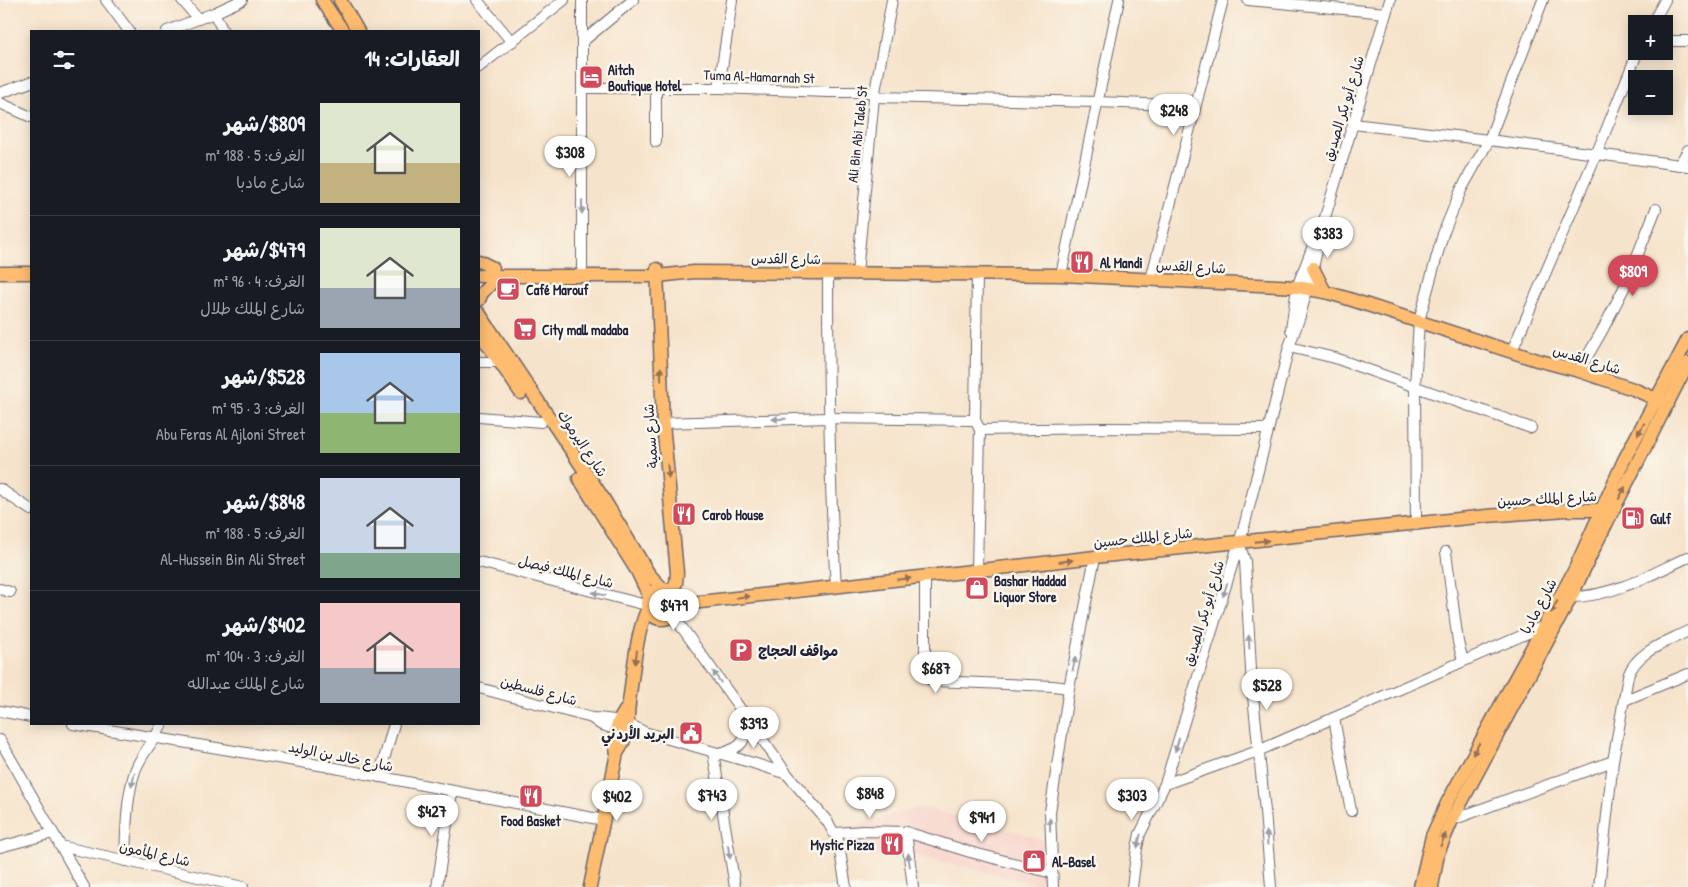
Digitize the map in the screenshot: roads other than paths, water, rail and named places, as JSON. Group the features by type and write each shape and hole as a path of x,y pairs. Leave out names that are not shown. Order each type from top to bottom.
{"main road":[{"path":"322,0 342,30"},
{"path":"340,0 357,30"},
{"path":"480,261 495,272 480,298"},
{"name":"شارع القدس","path":"480,267 495,272"},
{"name":"شارع القدس","path":"564,272 582,268 658,272"},
{"path":"1313,268 1325,292"},
{"name":"شارع القدس","path":"480,276 495,272 658,272 684,270 694,272 828,274 1061,275 1302,288 1325,292 1579,371 1662,402"},
{"name":"شارع سمية","path":"658,272 664,423 677,578 676,583 667,590"},
{"path":"0,274 30,273"},
{"name":"شارع اليرموك","path":"480,314 603,498 649,574 667,590"},
{"name":"شارع اليرموك","path":"480,334 541,422 638,571 647,604"},
{"name":"شارع مادبا","path":"1420,887 1432,836 1447,803 1607,510 1662,402 1688,340"},
{"name":"شارع مادبا","path":"1662,402 1688,364"},
{"name":"شارع الملك حسين","path":"675,610 700,602 1095,557 1416,525 1487,516 1566,510 1607,510"},
{"name":"شارع مادبا","path":"1432,887 1438,853 1452,820 1571,597 1607,510"},
{"path":"590,887 616,753 614,745 629,704 640,633 647,604 655,590 667,590 676,599 675,610 664,620 654,618 647,604"}],"street":[{"path":"106,0 128,30"},
{"path":"182,0 198,19"},
{"path":"170,30 242,0"},
{"path":"477,0 512,42"},
{"path":"480,67 564,0"},
{"path":"582,0 582,268"},
{"path":"582,42 633,0"},
{"path":"719,88 732,0"},
{"name":"Ali Bin Abi Taleb St","path":"857,273 875,94 892,0"},
{"path":"1061,275 1119,0"},
{"path":"1151,279 1194,106 1223,0"},
{"path":"1248,0 1386,13"},
{"name":"شارع أبو بكر الصديق","path":"1302,288 1313,268 1322,224 1390,0"},
{"path":"1416,525 1415,387 1419,321 1443,234 1461,190 1489,140 1543,0"},
{"path":"1657,15 1665,0"},
{"path":"214,13 222,30"},
{"path":"1673,41 1688,41"},
{"path":"1512,351 1634,60"},
{"path":"0,93 30,82"},
{"name":"Tuma Al-Hamarnah St","path":"583,88 719,88 1194,106"},
{"path":"656,89 656,142"},
{"path":"0,103 30,117"},
{"path":"1353,124 1684,165 1688,150"},
{"path":"1579,371 1625,286 1656,209"},
{"name":"شارع أبو بكر الصديق","path":"1132,887 1140,834 1166,784 1239,543 1289,345 1300,316 1302,288 1313,243 1322,224"},
{"path":"828,274 830,501 836,586"},
{"path":"977,274 975,420 980,430 977,570"},
{"path":"1289,345 1335,358 1531,428"},
{"path":"480,362 499,362"},
{"path":"480,417 541,422"},
{"path":"664,423 828,418 975,420"},
{"path":"980,430 1103,428 1268,429"},
{"path":"0,489 30,509"},
{"path":"1239,543 1245,561 1252,687 1270,887"},
{"path":"1446,552 1458,642 1463,661"},
{"path":"1052,887 1050,812 1069,688 1095,557"},
{"path":"1571,597 1584,597 1611,590 1688,557"},
{"name":"شارع الملك فيصل","path":"480,562 647,604"},
{"path":"925,577 925,672 928,678 933,681 1069,688"},
{"path":"675,610 787,774 836,833 846,887"},
{"path":"1166,784 1258,750 1544,626"},
{"path":"1599,887 1613,762 1628,676 1635,662 1642,655 1688,631"},
{"path":"1624,700 1688,674"},
{"name":"شارع فلسطين","path":"480,688 644,732 787,774"},
{"path":"0,711 30,717"},
{"path":"735,887 717,753 737,747 743,743 746,732 746,716"},
{"path":"1334,718 1351,811"},
{"name":"شارع خالد بن الوليد","path":"79,725 325,766 603,820"},
{"path":"125,861 130,793 135,771 143,755 156,738 162,725"},
{"path":"379,777 394,725"},
{"path":"0,740 84,887"},
{"path":"1452,820 1613,762"},
{"path":"437,887 452,792"},
{"path":"836,833 863,831 906,832 970,852 1052,873"},
{"path":"906,832 913,887"},
{"path":"0,847 53,833"},
{"name":"شارع المأمون","path":"60,846 243,887"}],"place":[{"name":"Aitch Boutique Hotel","path":"591,77"},
{"name":"Al Mandi","path":"1082,262"},
{"name":"Café Marouf","path":"508,289"},
{"name":"City mall madaba","path":"525,329"},
{"name":"Carob House","path":"684,514"},
{"name":"Gulf","path":"1633,518"},
{"name":"Bashar Haddad Liquor Store","path":"977,588"},
{"name":"مواقف الحجاج","path":"741,650"},
{"name":"البريد الأردني","path":"691,733"},
{"name":"Food Basket","path":"531,796"},
{"name":"Mystic Pizza","path":"892,844"},
{"name":"Al-Basel","path":"1034,861"}]}
